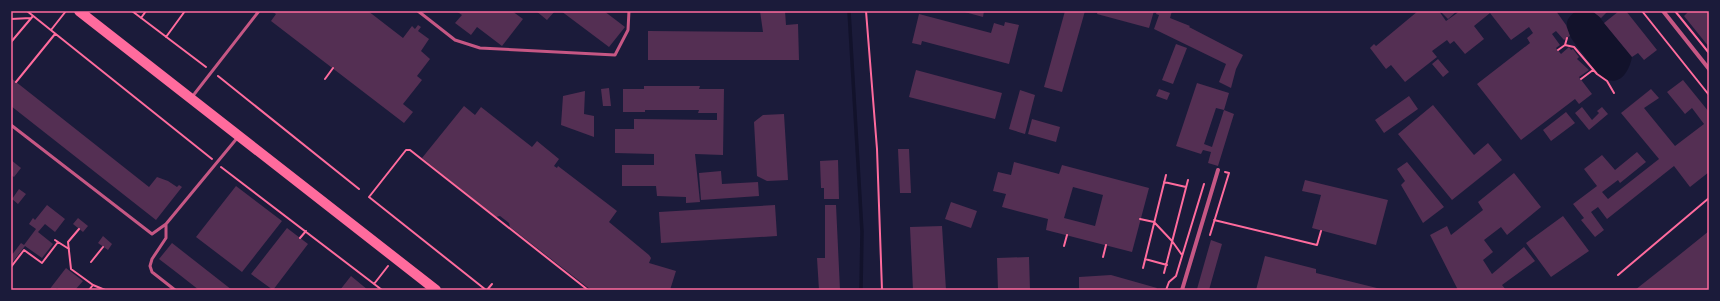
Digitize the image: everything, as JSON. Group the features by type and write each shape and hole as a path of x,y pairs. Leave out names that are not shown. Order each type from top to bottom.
{"main road":[{"path":"79,11 436,290"}],"street":[{"path":"1663,11 1709,69"},
{"path":"1182,290 1218,170"}],"lane":[{"path":"191,98 259,11"},
{"path":"418,11 455,40 480,48 615,56 628,30 629,11"},
{"path":"11,125 152,234 166,224 239,136"},
{"path":"166,224 166,238 152,259 150,266 152,272 174,290"}],"path":[{"path":"26,11 217,163 382,290"},
{"path":"51,30 66,11"},
{"path":"132,11 212,72 359,189"},
{"path":"141,18 146,11"},
{"path":"166,37 185,11"},
{"path":"866,11 877,149 882,290"},
{"path":"1642,11 1709,96"},
{"path":"1675,11 1709,53"},
{"path":"11,19 32,17"},
{"path":"11,42 32,17"},
{"path":"16,82 55,34"},
{"path":"1558,50 1565,45 1567,38"},
{"path":"1565,45 1574,48 1593,70 1607,81 1614,93"},
{"path":"324,80 333,68"},
{"path":"1581,79 1593,70"},
{"path":"492,284 487,290 369,197 406,150 410,150 588,290"},
{"path":"1210,236 1228,173 1218,170"},
{"path":"1142,268 1166,175"},
{"path":"1164,273 1188,180"},
{"path":"1164,182 1186,187"},
{"path":"1166,290 1169,282 1176,276 1204,184"},
{"path":"1618,275 1709,198"},
{"path":"1140,219 1154,222 1172,241 1182,255"},
{"path":"1214,220 1317,245 1321,230"},
{"path":"79,229 68,242 71,269 93,285 105,290"},
{"path":"300,238 306,231"},
{"path":"1064,246 1067,235"},
{"path":"55,240 69,250"},
{"path":"11,267 24,250 42,263 58,242"},
{"path":"1103,257 1106,246"},
{"path":"91,262 103,247"},
{"path":"374,284 395,258"},
{"path":"1145,259 1167,265"},
{"path":"89,290 93,285"}],"shaded area":[{"path":"1576,11 1591,11 1596,13 1632,57 1628,69 1622,77 1613,81 1607,80 1598,74 1573,41 1569,34 1567,21"}],"building":[{"path":"271,11 368,11 403,38 412,26 415,29 418,25 421,27 418,31 429,39 421,51 430,59 417,76 422,80 403,104 413,112 404,123 271,21 276,14"},
{"path":"456,11 512,11 523,19 502,46 477,27 471,35 455,23 462,15"},
{"path":"536,11 555,11 547,20"},
{"path":"561,11 604,11 625,27 609,47"},
{"path":"760,11 785,11 786,25 798,24 799,60 648,60 648,31 763,32"},
{"path":"961,11 984,11 983,17"},
{"path":"1065,11 1085,11 1062,92 1044,87"},
{"path":"1098,11 1154,11 1149,28 1097,14"},
{"path":"1157,11 1172,11 1170,18 1190,26 1189,27 1243,55 1236,69 1231,88 1219,82 1226,64 1154,29 1159,15 1156,14"},
{"path":"1418,11 1439,11 1446,21 1460,11 1556,11 1566,25 1570,36 1564,40 1556,31 1552,34 1560,45 1556,48 1561,54 1569,47 1571,50 1573,49 1579,57 1577,59 1589,70 1579,77 1592,94 1579,104 1575,99 1521,140 1477,84 1530,43 1527,38 1533,33 1529,27 1511,40 1490,13 1474,26 1484,39 1465,54 1454,41 1450,44 1447,40 1432,51 1437,57 1405,82 1391,65 1386,69 1370,48 1374,44 1376,46"},
{"path":"1440,11 1457,11 1448,19"},
{"path":"1592,11 1606,11 1607,12 1601,18"},
{"path":"1619,11 1626,11 1657,50 1644,60 1638,53 1632,57 1604,23"},
{"path":"1689,11 1709,11 1709,47 1684,16"},
{"path":"919,14 991,33 994,23 1004,26 1005,22 1019,25 1009,64 922,41 921,45 912,43"},
{"path":"1176,44 1187,48 1173,84 1162,80"},
{"path":"1438,59 1449,72 1443,77 1432,64"},
{"path":"916,70 1002,93 995,119 909,97"},
{"path":"11,78 149,187 157,177 168,181 177,187 179,185 182,187 156,220 11,106"},
{"path":"1683,80 1709,112 1709,172 1690,187 1674,166 1607,219 1598,207 1591,212 1604,230 1595,237 1581,220 1584,218 1573,204 1597,186 1584,169 1602,155 1615,170 1637,152 1646,162 1620,183 1618,180 1602,192 1608,199 1659,159 1621,113 1651,89 1659,98 1644,108 1675,146 1704,124 1692,108 1685,114 1667,92"},
{"path":"1197,83 1229,93 1224,110 1234,114 1218,166 1208,163 1211,152 1203,150 1201,154 1176,146","holes":["1216,108 1224,110 1212,147 1204,144"]},
{"path":"644,86 700,86 699,89 724,89 723,155 695,154 700,202 686,203 686,197 657,196 656,186 622,186 622,165 654,165 654,154 615,153 615,129 634,129 634,119 717,120 717,113 698,113 699,110 645,110 645,112 623,112 623,89 644,89"},
{"path":"609,88 611,106 603,106 601,89"},
{"path":"1159,89 1170,93 1167,100 1156,96"},
{"path":"1020,90 1035,95 1025,134 1009,129"},
{"path":"585,91 584,114 594,116 594,137 561,125 563,96"},
{"path":"1409,96 1418,109 1384,133 1375,120"},
{"path":"1433,105 1474,155 1488,143 1502,160 1452,200 1398,134"},
{"path":"464,106 475,115 481,107 532,147 537,141 559,159 554,166 557,168 558,166 617,211 609,222 649,255 651,258 649,263 676,271 670,290 591,290 510,227 509,223 500,216 496,217 422,158"},
{"path":"1582,107 1592,120 1599,113 1597,111 1602,107 1608,114 1589,130 1575,113"},
{"path":"1566,112 1575,123 1551,141 1543,130"},
{"path":"784,114 788,180 767,181 757,176 754,122 763,115"},
{"path":"1032,119 1060,127 1056,142 1028,134"},
{"path":"898,149 909,149 911,193 900,193"},
{"path":"11,160 21,168 14,177 11,175"},
{"path":"838,160 839,199 824,199 824,188 821,188 820,161"},
{"path":"1014,162 1059,174 1062,165 1149,188 1132,252 1046,230 1048,219 1002,207 1006,194 993,191 998,172 1011,175","holes":["1073,187 1103,195 1095,226 1064,218"]},
{"path":"1407,162 1444,207 1423,223 1401,185 1405,181 1397,169"},
{"path":"721,171 722,184 758,182 759,196 701,200 699,173"},
{"path":"1514,173 1541,207 1507,235 1501,227 1484,240 1493,252 1483,260 1492,274 1524,247 1535,261 1502,285 1506,290 1458,290 1430,235 1447,226 1451,235 1483,210 1478,202"},
{"path":"1305,180 1388,200 1376,245 1312,228 1321,195 1302,191"},
{"path":"236,186 282,221 242,272 196,237"},
{"path":"19,189 26,194 18,204 12,199"},
{"path":"951,202 977,211 971,228 945,219"},
{"path":"47,205 65,219 55,232 45,224 38,232 53,244 42,258 25,246 11,264 11,256 21,243 24,245 36,229 29,224 33,218 35,220"},
{"path":"775,205 777,236 661,243 659,212"},
{"path":"825,205 836,205 840,290 819,290 817,258 825,258"},
{"path":"1563,216 1589,251 1551,277 1526,243"},
{"path":"78,218 88,226 83,232 73,224"},
{"path":"942,226 946,290 913,290 910,227"},
{"path":"287,228 308,244 273,290 251,274"},
{"path":"1709,231 1709,290 1635,290 1678,256"},
{"path":"103,236 112,244 108,250 98,243"},
{"path":"1211,240 1222,244 1209,290 1201,290 1197,289"},
{"path":"172,243 232,290 199,290 159,259"},
{"path":"1265,256 1316,269 1316,273 1385,290 1256,290"},
{"path":"1029,257 1030,290 998,290 997,258"},
{"path":"66,268 83,281 75,290 60,290 57,288 55,290 49,290"},
{"path":"1111,275 1157,288 1156,290 1079,290 1079,277"},
{"path":"351,276 368,290 340,290"}],"waterway":[{"path":"849,11 862,232 861,290"}]}
